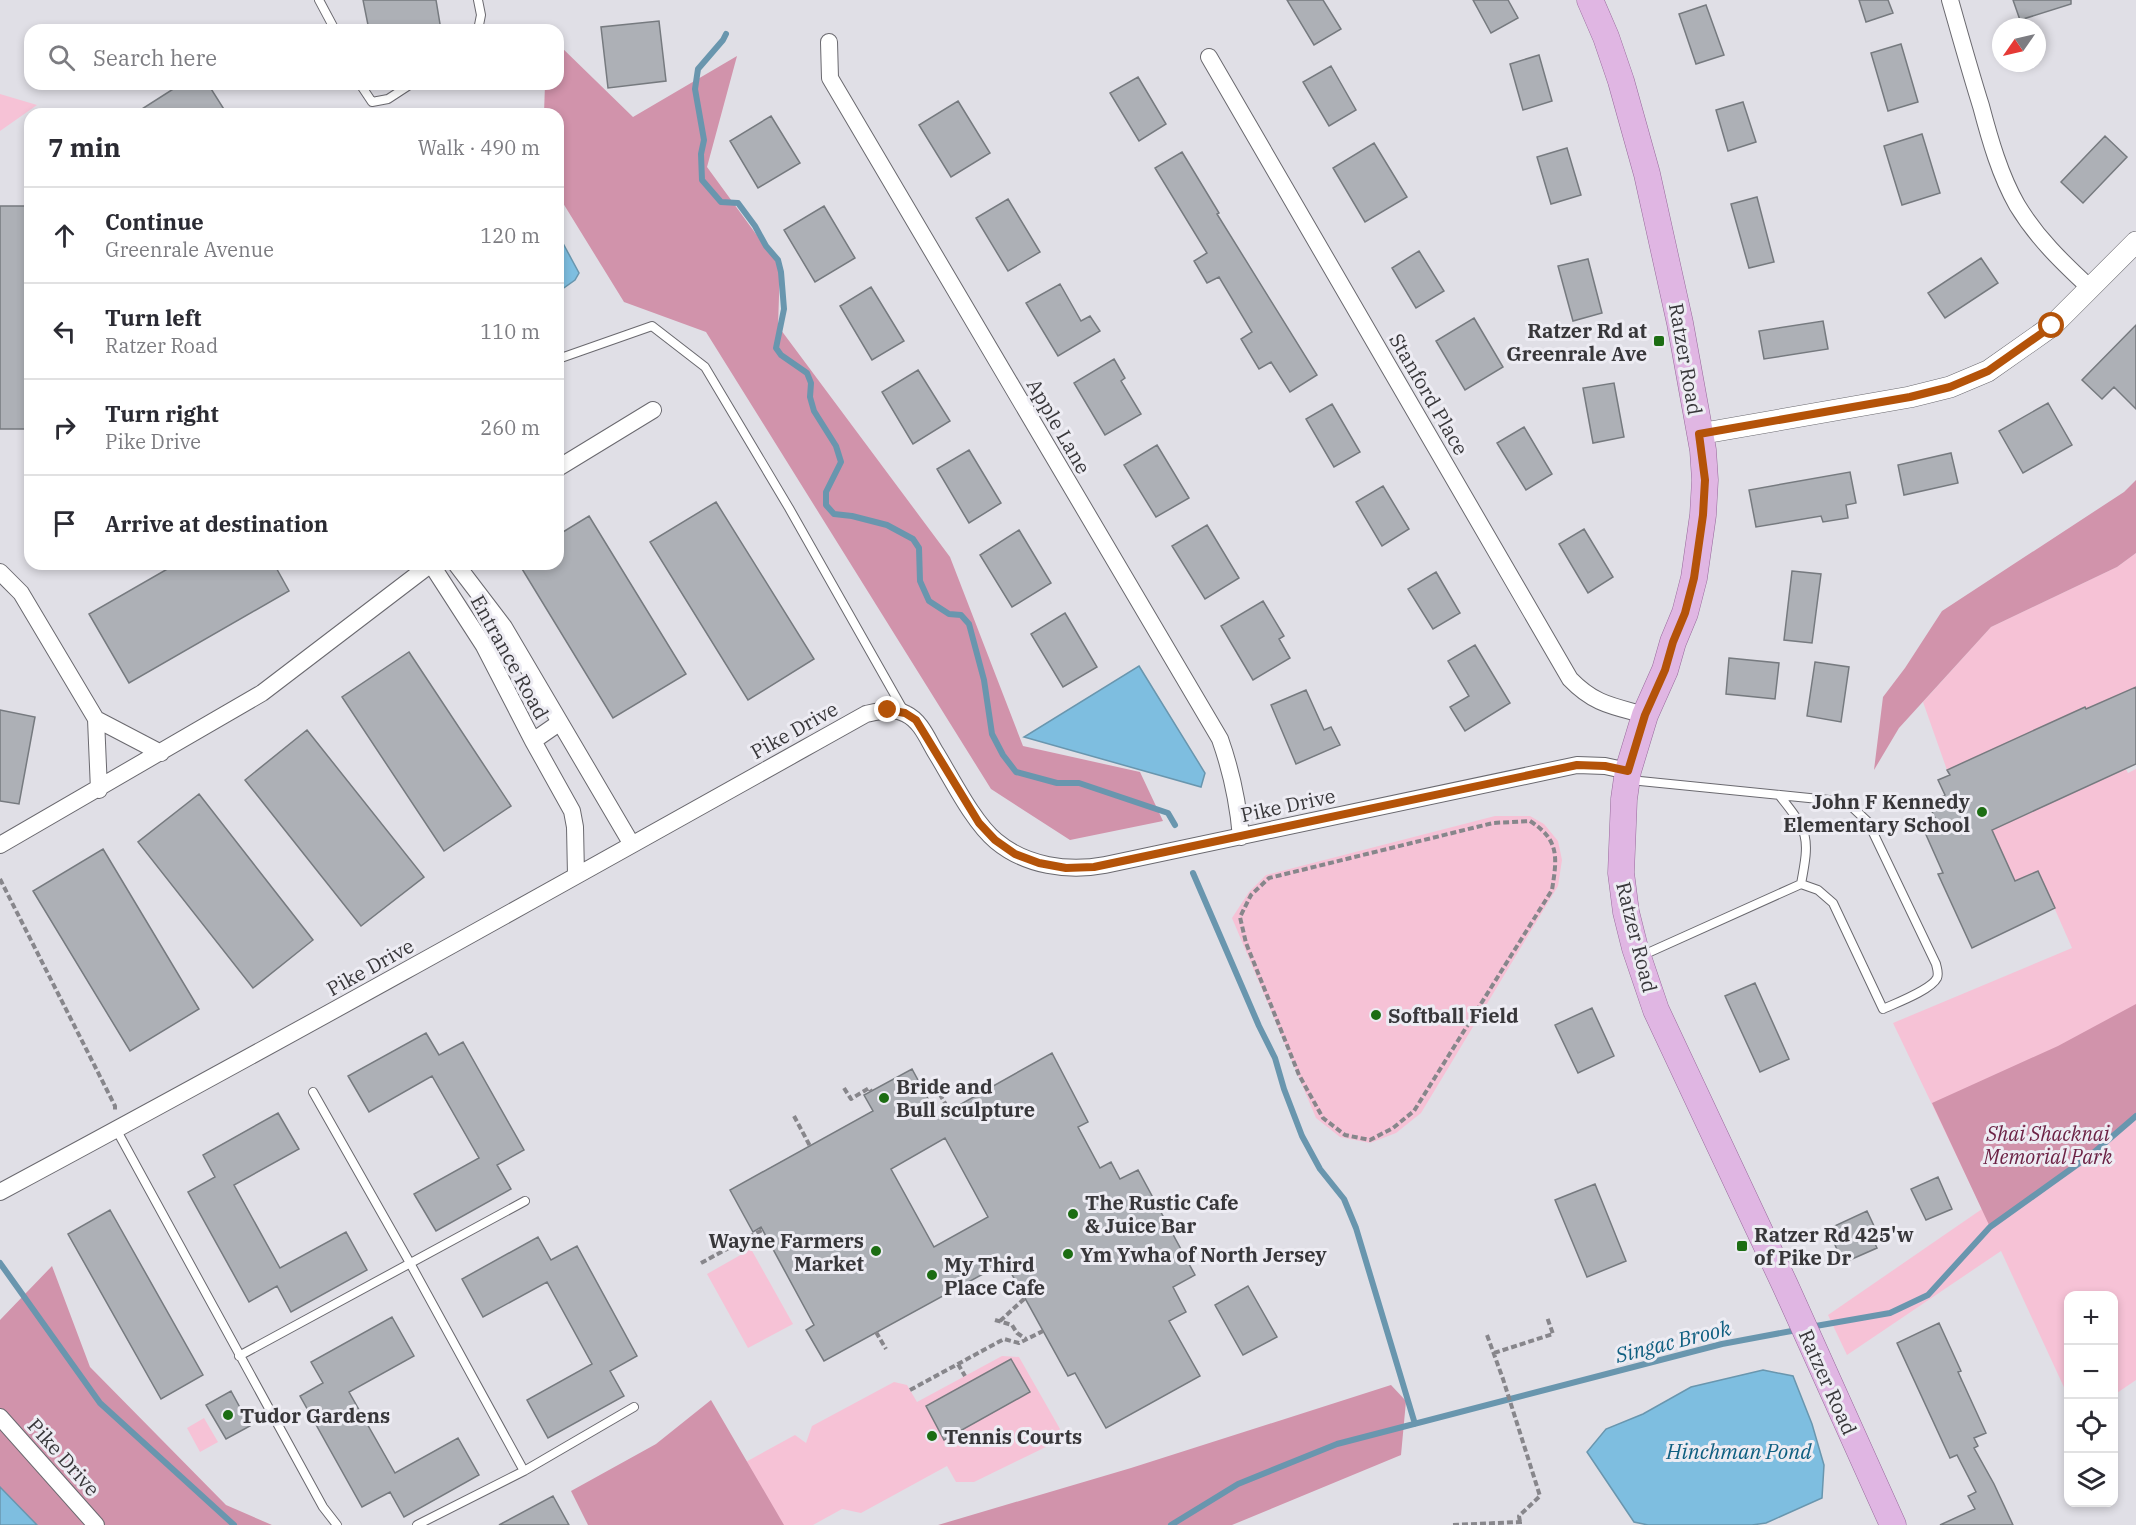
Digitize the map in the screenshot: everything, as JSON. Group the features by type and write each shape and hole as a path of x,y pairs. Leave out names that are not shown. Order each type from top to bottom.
{"main road":[{"name":"Ratzer Road","path":"1590,0 1617,70 1647,174 1680,323 1705,480 1703,515 1694,578 1685,613 1665,670 1645,715 1627,775 1621,873 1626,912 1656,1010 1785,1285 1893,1525"}],"street":[{"path":"1950,0 2000,168 2017,204 2039,237 2056,257 2090,288"},
{"name":"Apple Lane","path":"829,42 830,78 1220,740 1232,772 1239,806 1240,837"},
{"name":"Stanford Place","path":"1209,57 1570,679 1583,693 1600,703 1645,715"},
{"path":"1699,434 1910,397 1950,387 1988,371 2052,326 2136,242"},
{"path":"564,464 653,410"},
{"path":"0,845 99,790 262,693 423,570"},
{"name":"Entrance Road","path":"435,570 484,646 572,811 575,827 576,875"},
{"name":"Entrance Road","path":"461,570 504,627 631,843"},
{"path":"0,572 21,593 96,718 99,790"},
{"name":"Pike Drive","path":"0,1192 484,928 631,843 866,714 881,710 896,710 916,720 979,823 995,840 1015,854 1039,863 1066,868 1094,867 1577,765 1605,766 1627,775"},
{"path":"96,718 161,753"},
{"name":"Entrance Road","path":"533,741 559,723"},
{"name":"Pike Drive","path":"0,1417 96,1525"}],"lane":[{"path":"319,0 332,24"},
{"path":"478,0 481,15 479,24"},
{"path":"364,90 372,102 388,99 402,90"},
{"path":"564,357 652,326 705,367 789,508 905,713"},
{"path":"1627,775 1839,801 1851,806 1868,822 1936,964 1938,974 1930,986 1883,1009 1833,903 1818,890 1801,884 1638,957"},
{"path":"1779,795 1796,816 1804,831 1806,854 1801,884"},
{"path":"313,1092 525,1471"},
{"path":"116,1129 323,1507 337,1525"},
{"path":"239,1356 525,1201"},
{"path":"417,1525 525,1471 634,1407"}],"path":[{"path":"1530,821 1541,828 1554,845 1556,859 1552,890 1414,1111 1393,1128 1370,1140 1345,1135 1323,1118 1299,1075 1246,943 1240,917 1251,895 1269,878 1493,823 1530,821"},
{"path":"0,879 115,1106 116,1129"},
{"path":"935,1086 949,1110"},
{"path":"844,1088 851,1099 869,1088 871,1091"},
{"path":"794,1116 810,1146"},
{"path":"701,1263 762,1230"},
{"path":"1025,1298 998,1321 1012,1325 1017,1333 1027,1339"},
{"path":"1494,1353 1553,1334 1547,1317"},
{"path":"910,1390 1004,1339 1019,1343 1043,1331"},
{"path":"876,1332 886,1349"},
{"path":"1453,1525 1520,1523 1519,1516 1540,1497 1487,1335"},
{"path":"958,1364 965,1376"}],"green space":[{"path":"564,50 633,117 737,56 707,167 780,267 778,326 950,557 1023,746 1140,772 1163,821 1070,840 991,789 706,332 624,302 564,205 564,108 544,108 545,90 564,90"},
{"path":"0,94 37,105 33,108 24,108 24,114 0,131"},
{"path":"2136,480 2136,553 2117,567 1991,627 1899,728 1874,770 1883,697 1942,611 2124,492"},
{"path":"2136,553 2136,687 1947,770 1923,702 1991,627 2117,567"},
{"name":"Shai Shacknai Memorial Park","path":"2126,769 2128,773 2136,769 2136,1380 2118,1392 2118,1291 2064,1291 2064,1387 2001,1251 1847,1355 1828,1315 1982,1209 1893,1023 2072,948 2038,871 2015,881 1992,830"},
{"name":"Softball Field","path":"1495,816 1530,816 1544,824 1558,841 1562,860 1558,886 1421,1113 1396,1133 1370,1143 1340,1137 1316,1118 1232,918 1249,892 1266,875"},
{"name":"Shai Shacknai Memorial Park","path":"2136,1004 2136,1116 2092,1154 1990,1227 1932,1103 2058,1046"},
{"path":"751,1249 793,1324 748,1348 707,1274"},
{"path":"52,1266 90,1367 226,1505 272,1525 0,1525 0,1320"},
{"name":"Tennis Courts","path":"1002,1356 1019,1357 1060,1429 1050,1445 974,1482 956,1482 947,1466 861,1513 842,1509 813,1525 778,1525 744,1463 795,1435 806,1443 812,1426 894,1382 907,1385 917,1402"},
{"path":"1391,1385 1406,1401 1401,1455 1232,1525 938,1525 1131,1468"},
{"path":"711,1400 784,1525 588,1525 571,1491 656,1444"},
{"path":"204,1418 218,1442 200,1452 187,1428"}],"water":[{"path":"564,245 579,273 575,280 564,288"},
{"path":"1139,666 1205,773 1201,787 1024,737"},
{"name":"Hinchman Pond","path":"1763,1370 1793,1376 1812,1424 1824,1465 1822,1498 1766,1523 1752,1525 1648,1525 1634,1522 1587,1452 1606,1429 1643,1414 1691,1387"},
{"path":"0,1487 37,1525 0,1525"}],"building":[{"path":"363,0 436,0 440,24 368,24"},
{"path":"1287,0 1323,0 1341,29 1314,45"},
{"path":"1473,0 1508,0 1518,18 1491,33"},
{"path":"1859,0 1888,0 1893,13 1866,22"},
{"path":"2013,0 2071,0 2071,4 2026,18 2019,18"},
{"path":"1706,5 1724,55 1696,64 1679,14"},
{"path":"659,21 666,81 608,88 601,27"},
{"path":"1901,44 1918,102 1888,111 1871,53"},
{"path":"1539,55 1552,101 1523,110 1510,64"},
{"path":"1331,66 1356,110 1329,126 1303,82"},
{"path":"1138,77 1166,124 1139,141 1110,93"},
{"path":"172,90 212,90 223,108 143,108"},
{"path":"958,101 990,153 951,177 919,125"},
{"path":"1743,102 1756,142 1728,151 1716,110"},
{"path":"771,116 800,163 758,188 730,141"},
{"path":"1922,134 1940,193 1902,205 1884,146"},
{"path":"2105,136 2127,157 2083,203 2061,182"},
{"path":"1374,143 1407,197 1365,222 1333,168"},
{"path":"1567,148 1581,195 1551,204 1537,157"},
{"path":"1182,152 1219,213 1217,214 1317,375 1290,392 1271,362 1259,369 1241,339 1252,332 1219,277 1207,283 1194,261 1207,253 1155,168"},
{"path":"1757,197 1774,262 1749,268 1731,204"},
{"path":"1008,199 1040,252 1008,271 976,218"},
{"path":"0,206 24,206 24,429 0,429"},
{"path":"824,206 855,258 815,282 784,230"},
{"path":"1419,251 1444,291 1416,308 1392,268"},
{"path":"1981,258 1998,283 1945,318 1928,293"},
{"path":"1588,259 1602,313 1573,321 1558,266"},
{"path":"1060,284 1081,321 1090,316 1100,331 1058,356 1026,303"},
{"path":"871,287 904,341 872,360 840,306"},
{"path":"1474,318 1503,367 1465,390 1436,341"},
{"path":"1823,321 1828,349 1764,359 1759,331"},
{"path":"2136,325 2136,409 2114,387 2102,399 2082,380"},
{"path":"1114,359 1125,378 1121,381 1141,414 1105,435 1074,383"},
{"path":"918,370 950,421 913,444 882,392"},
{"path":"1614,383 1624,437 1593,443 1583,388"},
{"path":"2048,403 2072,445 2023,473 1999,431"},
{"path":"1332,404 1360,452 1334,467 1306,419"},
{"path":"1524,427 1552,474 1526,490 1497,443"},
{"path":"1157,445 1189,498 1156,517 1124,465"},
{"path":"969,450 1001,503 969,523 937,469"},
{"path":"1951,453 1958,483 1904,495 1898,465"},
{"path":"1850,472 1856,503 1846,505 1848,518 1823,522 1821,516 1756,527 1749,490"},
{"path":"1383,486 1409,529 1382,546 1356,502"},
{"path":"716,502 814,659 748,700 650,542"},
{"path":"589,516 686,674 613,718 523,570 564,570 564,531"},
{"path":"1207,525 1239,578 1205,599 1172,546"},
{"path":"1584,529 1613,577 1588,593 1559,544"},
{"path":"1019,530 1051,583 1012,607 980,555"},
{"path":"166,570 277,570 289,591 129,683 89,614"},
{"path":"1792,571 1821,574 1812,643 1784,640"},
{"path":"1436,572 1460,613 1433,629 1408,589"},
{"path":"1263,601 1284,636 1279,639 1290,658 1253,680 1221,626"},
{"path":"1065,613 1097,667 1063,687 1031,634"},
{"path":"1475,645 1510,703 1465,731 1450,707 1469,696 1448,661"},
{"path":"409,652 511,806 444,851 342,697"},
{"path":"1729,658 1779,663 1775,699 1726,694"},
{"path":"1815,662 1849,667 1841,722 1807,716"},
{"name":"John F Kennedy Elementary School","path":"2136,687 2136,764 1992,830 2015,881 2038,871 2055,908 1972,948 1938,874 1943,873 1923,828 1937,822 1928,803 1945,795 1938,780 1950,775 1947,770 2085,707 2086,709"},
{"path":"1306,690 1324,730 1331,727 1340,745 1296,764 1271,705"},
{"path":"0,710 35,717 19,804 0,801"},
{"path":"307,730 424,877 361,926 245,780"},
{"path":"199,794 313,940 253,988 138,842"},
{"path":"103,849 199,1009 130,1051 33,891"},
{"path":"1755,983 1789,1059 1760,1072 1725,996"},
{"path":"1592,1008 1614,1056 1578,1073 1555,1025"},
{"path":"426,1033 439,1055 463,1042 524,1150 497,1165 511,1189 436,1231 414,1194 479,1158 432,1076 369,1112 348,1076"},
{"path":"1052,1053 1088,1122 1078,1127 1100,1168 1111,1162 1120,1179 1138,1170 1195,1275 1173,1287 1186,1312 1169,1321 1200,1376 1106,1428 1075,1373 1068,1376 1005,1262 824,1361 806,1330 814,1325 761,1227 753,1232 730,1190 873,1111 864,1095 912,1069 938,1117","holes":["945,1138 988,1217 934,1247 891,1169"]},
{"path":"278,1113 299,1149 234,1185 280,1268 346,1232 367,1270 291,1312 277,1286 249,1302 188,1192 215,1177 203,1155"},
{"path":"1938,1177 1952,1209 1926,1220 1911,1189"},
{"path":"1595,1184 1626,1261 1587,1277 1555,1200"},
{"path":"110,1210 203,1375 161,1399 68,1234"},
{"path":"1867,1211 1874,1226 1868,1229 1877,1248 1843,1263 1828,1229"},
{"path":"538,1237 551,1260 577,1246 637,1356 610,1371 624,1396 548,1438 527,1400 592,1364 547,1282 483,1317 462,1279"},
{"path":"1248,1286 1277,1337 1243,1355 1215,1305"},
{"path":"392,1317 414,1356 349,1392 395,1473 458,1438 479,1475 404,1517 390,1492 362,1507 300,1396 323,1383 311,1362"},
{"path":"1939,1323 1986,1433 1974,1438 1978,1446 1974,1448 2013,1525 1940,1525 1975,1509 1968,1496 1976,1492 1957,1455 1950,1458 1897,1343"},
{"path":"1011,1359 1030,1392 944,1440 926,1406"},
{"name":"Tudor Gardens","path":"231,1391 250,1426 226,1439 206,1405"},
{"path":"553,1496 569,1525 499,1525"}],"waterway":[{"path":"726,34 698,69 695,89 704,140 701,154 702,180 721,202 738,203 778,260 784,309 776,348 781,355 807,373 811,383 810,397 814,411 836,446 841,462 826,492 826,505 834,514 887,525 913,539 919,548 920,581 929,601 949,614 961,615 969,624 984,680 992,734 1003,755 1016,772 1057,783 1079,783 1168,813 1175,825"},
{"path":"1193,873 1275,1058 1302,1136 1320,1169 1344,1199 1356,1228 1415,1424"},
{"name":"Singac Brook","path":"1810,1327 1890,1313 1928,1295 1990,1227 2092,1154 2136,1116"},
{"path":"0,1263 100,1403 234,1525"},
{"name":"Singac Brook","path":"1171,1525 1238,1484 1337,1444 1722,1344 1797,1330"}],"place":[{"name":"Ratzer Rd at Greenrale Ave","path":"1659,341"},
{"name":"John F Kennedy Elementary School","path":"1982,812"},
{"name":"Softball Field","path":"1376,1015"},
{"name":"Bride and Bull sculpture","path":"884,1098"},
{"name":"The Rustic Cafe & Juice Bar","path":"1073,1214"},
{"name":"Ratzer Rd 425'w of Pike Dr","path":"1742,1246"},
{"name":"Wayne Farmers Market","path":"876,1251"},
{"name":"Ym Ywha of North Jersey","path":"1068,1254"},
{"name":"My Third Place Cafe","path":"932,1275"},
{"name":"Tudor Gardens","path":"228,1415"},
{"name":"Tennis Courts","path":"932,1436"}],"route":[{"path":"888,710 905,713 916,720 979,823 995,840 1015,854 1039,863 1066,868 1094,867 1577,765 1605,766 1628,771 1645,715 1665,670 1685,613 1694,578 1703,515 1705,480 1699,434 1910,397 1950,387 1988,371 2052,326"}]}
